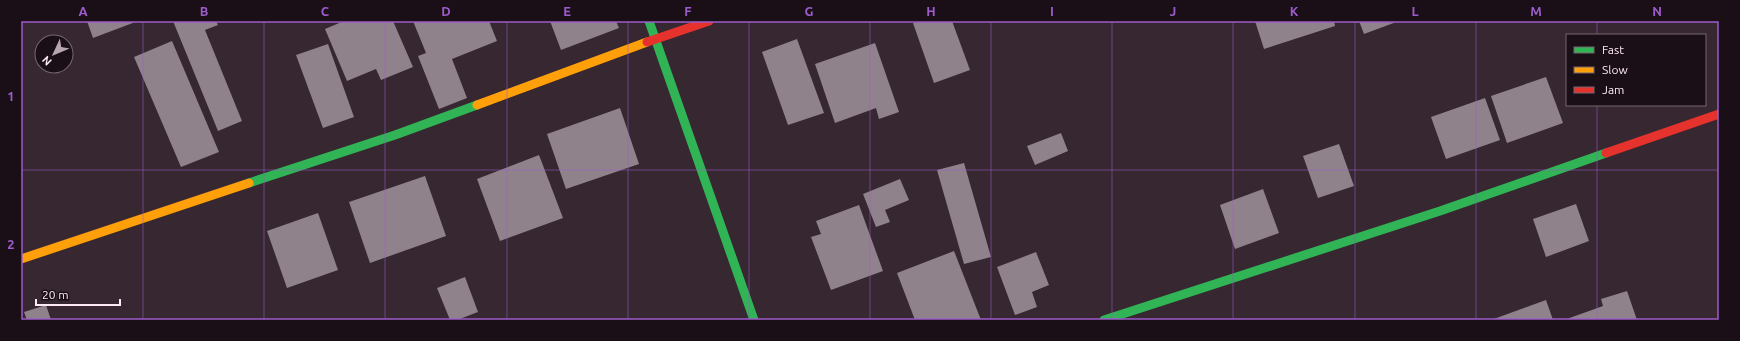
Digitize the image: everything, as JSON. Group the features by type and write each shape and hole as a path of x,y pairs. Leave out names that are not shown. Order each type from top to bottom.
{"street":[{"path":"648,21 754,320"},
{"path":"21,259 395,135 655,39 709,21"},
{"path":"1104,320 1440,211 1719,114"}],"building":[{"path":"87,21 138,21 93,38"},
{"path":"173,21 216,21 218,25 205,30 242,121 218,131"},
{"path":"344,21 393,21 413,67 381,80 376,69 347,81 325,29"},
{"path":"413,21 489,21 497,41 452,59 467,98 439,109 418,56 426,53"},
{"path":"550,21 616,21 619,28 561,50"},
{"path":"920,21 952,21 970,70 934,83 913,23"},
{"path":"1255,21 1334,21 1335,26 1264,49"},
{"path":"1359,21 1399,21 1364,34"},
{"path":"797,39 824,113 788,125 762,52"},
{"path":"172,41 219,152 181,167 134,57"},
{"path":"875,43 899,112 879,119 876,108 835,123 815,64"},
{"path":"328,44 354,117 323,128 296,55"},
{"path":"1546,77 1563,123 1507,143 1491,96"},
{"path":"1485,98 1500,140 1446,159 1431,117"},
{"path":"620,108 639,164 566,189 547,134"},
{"path":"1061,133 1068,151 1035,165 1027,146"},
{"path":"1339,144 1354,186 1318,198 1303,156"},
{"path":"539,155 563,218 500,241 477,179"},
{"path":"964,163 991,257 964,264 937,170"},
{"path":"425,176 446,236 370,263 349,202"},
{"path":"900,179 909,200 885,210 890,222 876,227 863,194"},
{"path":"1263,189 1279,233 1235,249 1220,205"},
{"path":"1576,204 1589,241 1546,257 1533,219"},
{"path":"859,205 883,271 831,290 811,237 821,234 816,221"},
{"path":"318,213 338,270 287,288 267,231"},
{"path":"954,251 981,320 915,320 897,273"},
{"path":"1036,252 1049,285 1032,292 1037,307 1015,315 997,267"},
{"path":"465,277 478,312 457,320 450,320 437,288"},
{"path":"1627,291 1637,320 1564,320 1603,306 1601,299"},
{"path":"1546,300 1553,320 1491,320"},
{"path":"46,305 51,320 27,320 24,312"}],"traffic: fast":[{"path":"649,21 754,320"},
{"path":"249,183 395,135 477,105"},
{"path":"1104,320 1440,211 1606,153"}],"traffic: slow":[{"path":"477,105 647,42"},
{"path":"21,259 249,183"}],"traffic: jam":[{"path":"647,42 709,21"},
{"path":"1606,153 1719,114"}]}
